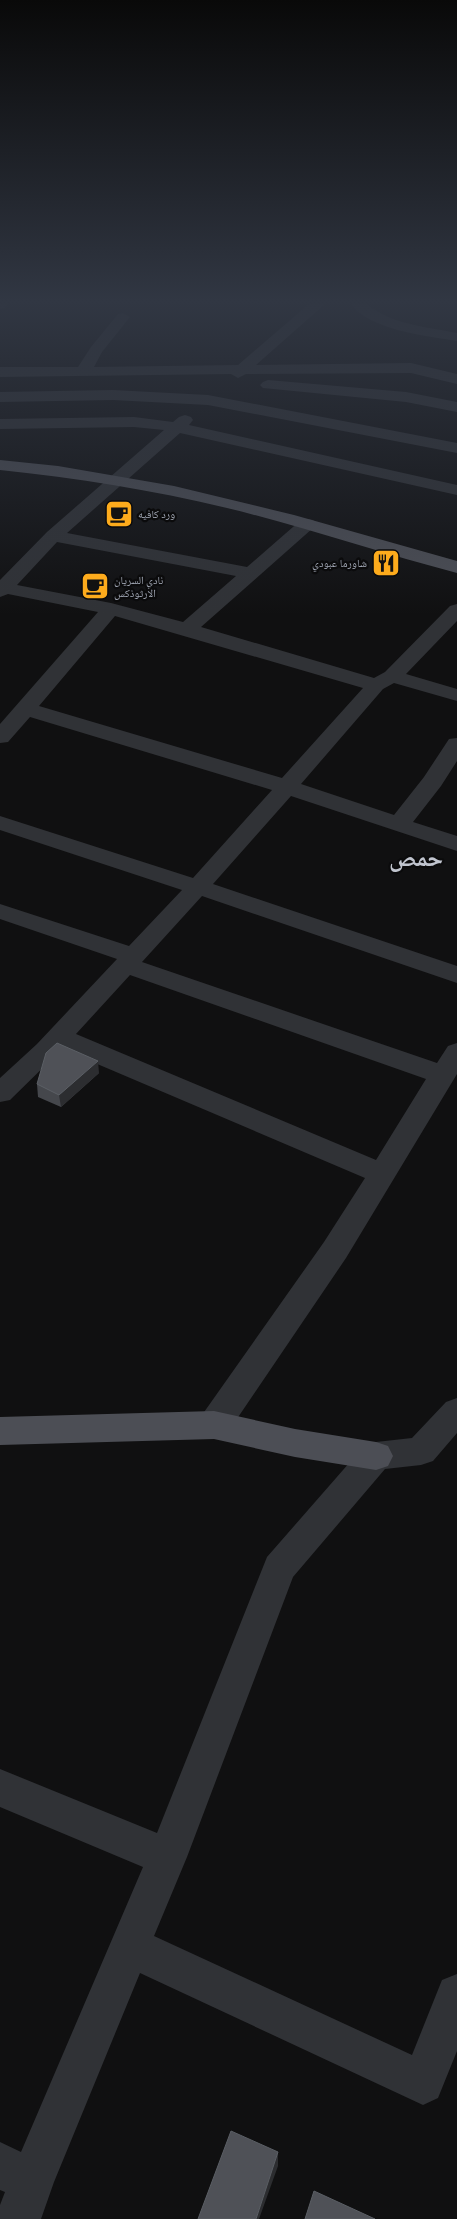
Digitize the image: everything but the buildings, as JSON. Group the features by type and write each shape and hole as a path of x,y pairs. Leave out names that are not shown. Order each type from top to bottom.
{"main road":[{"path":"0,465 116,479 215,500 457,567"},
{"path":"0,1432 214,1425 295,1443 376,1456"}],"street":[{"path":"1,589 53,536 199,408"},
{"path":"247,408 457,448"},
{"path":"0,424 134,422 176,427 457,490"},
{"path":"187,629 307,524"},
{"path":"53,536 250,573"},
{"path":"1,589 111,609 384,680 457,695"},
{"path":"0,737 111,609"},
{"path":"3,1087 58,1037 198,887 384,680 457,610"},
{"path":"26,709 287,787 457,844"},
{"path":"398,825 433,781 457,744"},
{"path":"0,822 457,975"},
{"path":"0,911 130,960 450,1064 335,1250 214,1425"},
{"path":"58,1037 382,1174"},
{"path":"16,2189 131,1947 279,1568 376,1456 420,1451 457,1411"},
{"path":"0,1788 167,1858"},
{"path":"131,1947 423,2083 457,1995"}],"place":[{"name":"ورد كافيه","path":"119,514"},
{"name":"شاورما عبودي","path":"386,563"},
{"name":"نادي السريان الارثوذكس","path":"95,586"}],"district":[{"name":"حمص","path":"416,857"}]}
